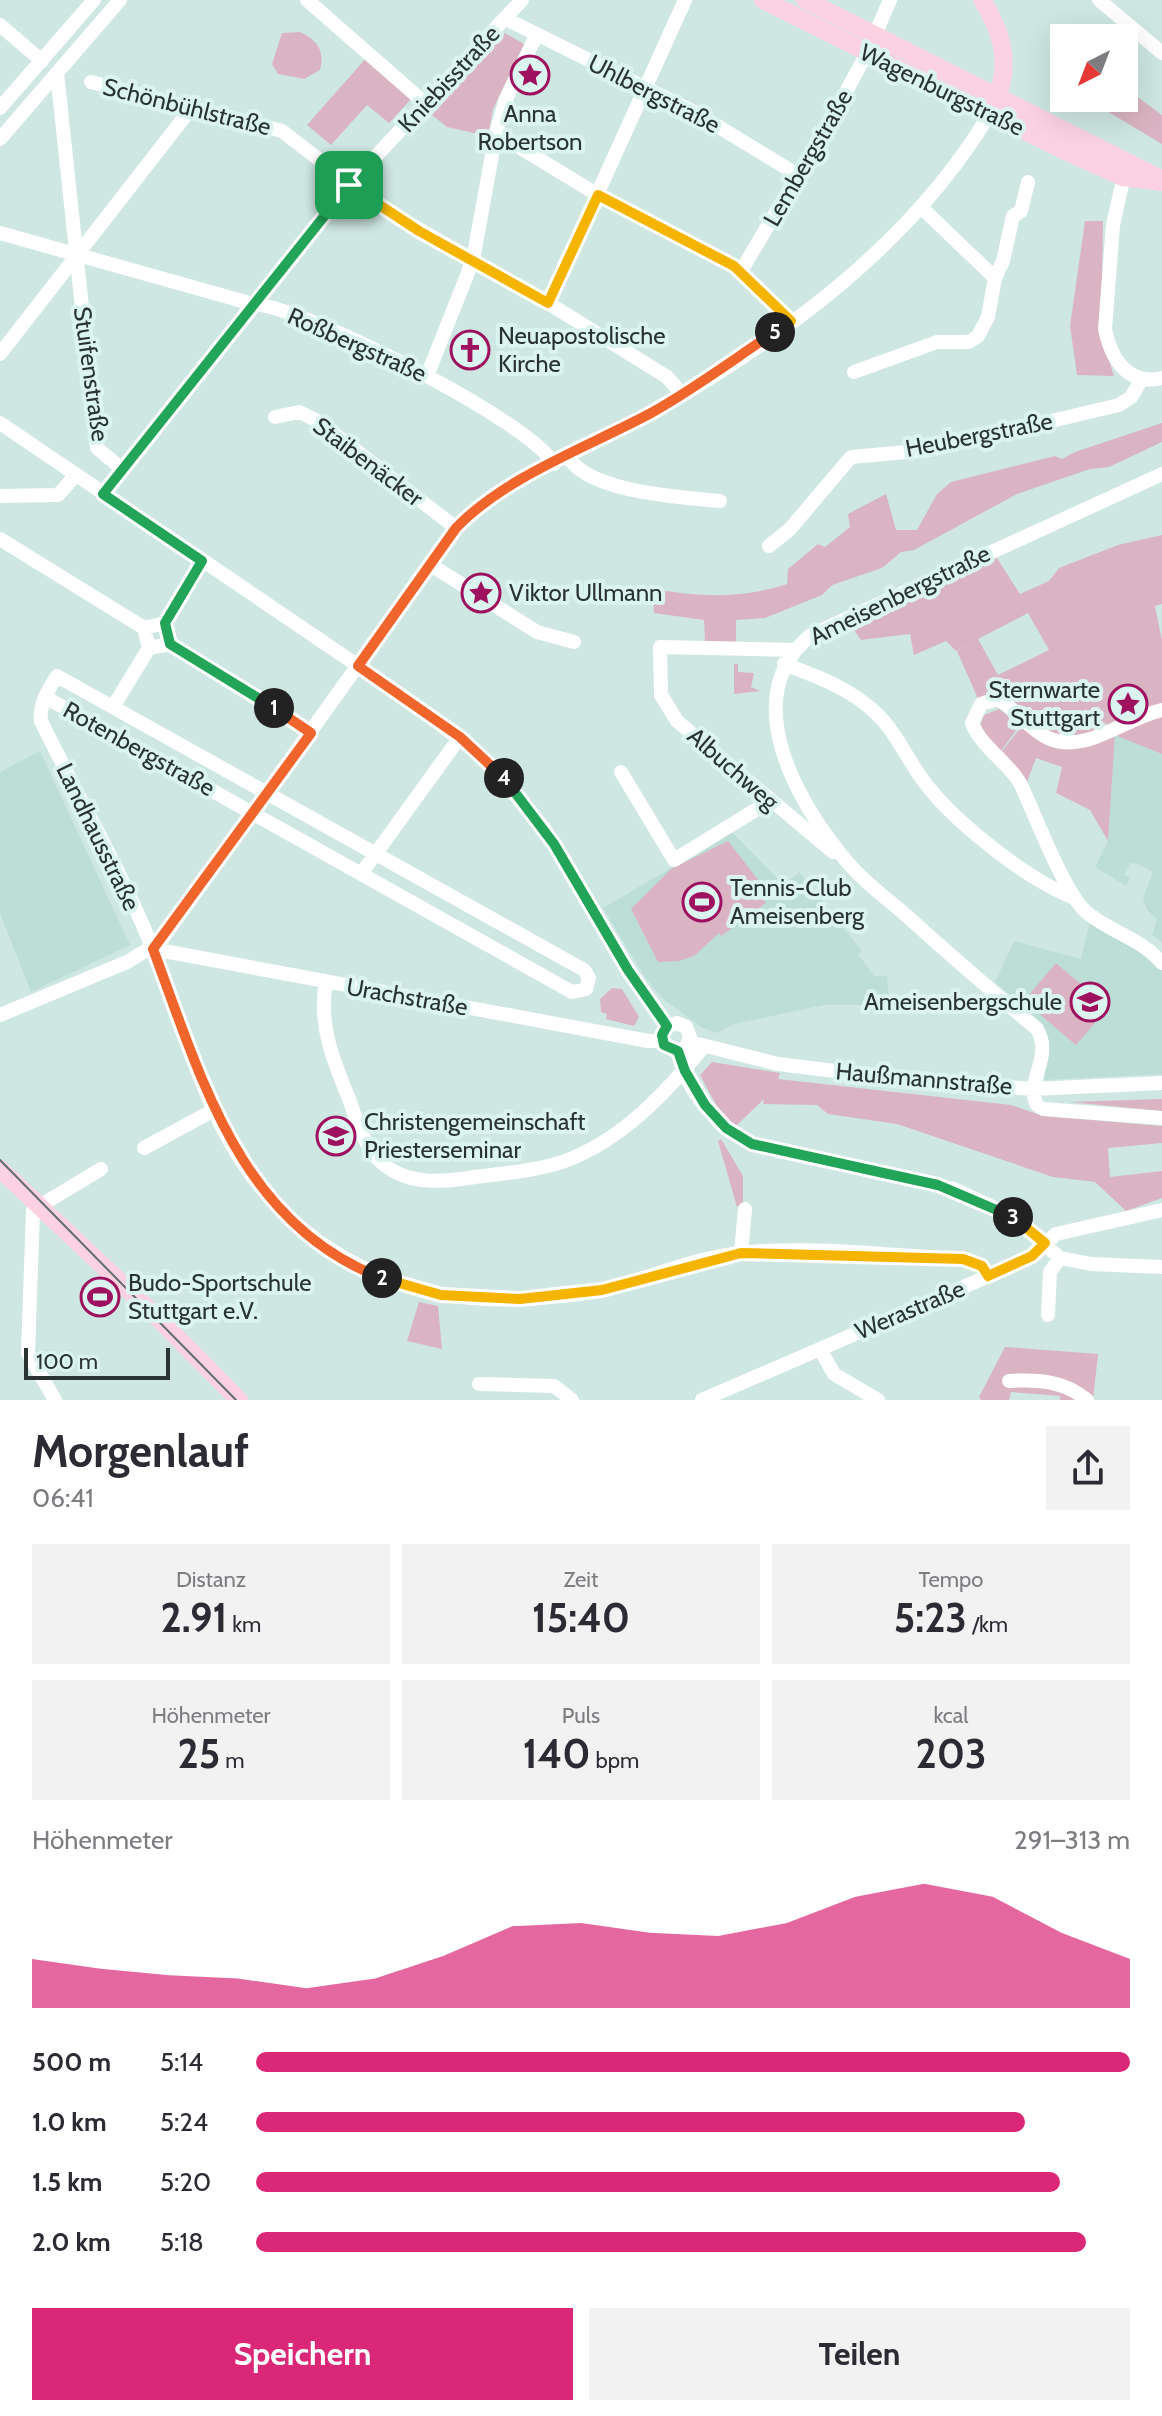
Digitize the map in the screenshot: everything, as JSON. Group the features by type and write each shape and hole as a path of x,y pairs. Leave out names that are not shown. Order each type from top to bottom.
{"main road":[{"name":"Wagenburgstraße","path":"763,0 867,53 994,104"},
{"name":"Wagenburgstraße","path":"806,0 994,104 1126,170 1162,181"},
{"path":"982,0 1001,34 1004,54 994,104"},
{"path":"0,1154 38,1204"},
{"path":"0,1169 239,1400"},
{"path":"134,1298 150,1325 225,1400"}],"street":[{"path":"0,108 94,0"},
{"path":"0,139 120,0"},
{"name":"Kniebisstraße","path":"103,494 349,185 522,0"},
{"path":"548,303 685,0"},
{"name":"Lembergstraße","path":"741,271 867,53 872,34 890,0"},
{"path":"1099,0 1162,53"},
{"path":"317,3 426,104"},
{"name":"Uhlbergstraße","path":"506,19 646,87 749,142 798,175"},
{"path":"0,25 42,61"},
{"path":"427,376 473,260 496,133 506,99 536,36"},
{"path":"0,354 77,259 81,242 57,73"},
{"name":"Schönbühlstraße","path":"91,82 282,131 349,185 419,231 548,303 667,377 682,394"},
{"path":"0,1015 153,949 254,814 456,528 485,501 682,394 791,321 892,240 922,208 952,171 994,104"},
{"path":"81,242 193,106"},
{"path":"496,133 598,195 741,271 791,321"},
{"path":"1126,170 1113,225 1105,329 1114,358 1131,375 1142,379 1162,378"},
{"path":"854,372 937,342 969,342 978,336 988,317 995,278 1003,261 1013,216 1021,211 1028,182"},
{"path":"922,208 995,278"},
{"name":"Roßbergstraße","path":"0,233 77,259 253,304 268,305 305,320 427,376 543,448 554,464"},
{"name":"Stuifenstraße","path":"77,259 97,448 122,469"},
{"name":"Heubergstraße","path":"769,546 790,529 851,457 929,450 1119,405 1131,397 1142,379"},
{"name":"Staibenäcker","path":"275,417 299,412 318,421 456,528"},
{"path":"0,423 460,737 497,771 544,828 665,1033 668,1049 691,1046"},
{"path":"568,457 583,471 627,488 720,501"},
{"name":"Ameisenbergstraße","path":"1033,1089 1042,1065 1042,1038 1037,1029 850,865 812,815 777,732 773,701 784,664 793,650 811,635 842,618 1162,474"},
{"path":"0,496 58,495 76,475"},
{"path":"0,539 144,628 149,648 113,707"},
{"path":"170,644 165,623 202,561"},
{"path":"431,565 537,632 574,642"},
{"path":"144,628 165,623"},
{"path":"149,648 170,644 311,733"},
{"name":"Albuchweg","path":"793,650 660,647 661,695 667,709 770,801 850,865"},
{"path":"784,664 851,694 875,712 893,733 929,789 952,811 1036,881 1075,898"},
{"name":"Rotenbergstraße","path":"57,676 113,707 584,970 589,978 587,988 581,993 572,992 45,697 57,676"},
{"name":"Landhausstraße","path":"45,697 41,721 153,949 214,1110 257,1184 305,1234 361,1269 419,1291 492,1299 575,1294 741,1253 963,1259 982,1266 988,1276"},
{"path":"1162,710 1138,716 1087,741 1072,743 1047,737 997,699 988,700 975,713 972,723 977,735 1011,768 1020,783 1075,898 1096,919 1151,950 1162,963"},
{"path":"361,874 460,737"},
{"path":"621,772 674,860 770,801"},
{"path":"471,935 482,915"},
{"name":"Urachstraße","path":"153,949 648,1041 665,1033"},
{"path":"326,982 321,1008 325,1032 362,1132 380,1161 412,1179 448,1182 562,1162 621,1131 685,1071 691,1046 686,1027 677,1023 665,1033"},
{"path":"691,1046 685,1071 715,1117 752,1144 954,1189 1010,1215 1060,1258 1091,1264 1162,1267"},
{"name":"Haußmannstraße","path":"691,1046 778,1064 1033,1089 1162,1083"},
{"path":"1033,1089 1034,1099 1043,1109 1162,1118"},
{"path":"144,1148 214,1110"},
{"path":"55,1400 28,1353 31,1230 38,1204 101,1169"},
{"path":"741,1253 745,1209"},
{"name":"Werastraße","path":"702,1400 1032,1256 1056,1234 1162,1210"},
{"path":"1048,1315 1050,1272 1060,1258"},
{"path":"820,1349 834,1374 878,1400"},
{"path":"1009,1381 1036,1380 1063,1385 1087,1400"},
{"path":"479,1384 554,1386 572,1400"}],"shaded area":[{"path":"300,32 318,46 320,70 304,79 278,74 272,64 282,33"},
{"path":"505,33 524,44 493,109 488,136 447,127 432,115"},
{"path":"368,56 413,97 389,123 367,105 331,145 307,125"},
{"path":"1138,97 1162,115 1162,144 1108,112 1138,112"},
{"path":"1085,221 1103,221 1101,335 1114,376 1077,375 1070,326"},
{"path":"1162,423 1162,442 1109,467 1090,469 1017,494 914,550 901,552 882,568 832,585 822,595 765,618 736,620 736,642 705,641 704,620 654,613 653,589 720,595 787,584 788,569 818,544 825,547 850,527 848,514 886,494 896,530 917,530 937,494 951,482 1055,456 1062,459"},
{"path":"1162,535 1162,604 1155,606 1162,641 1162,754 1115,735 1108,841 1090,810 1056,793 1062,767 1036,758 1027,782 1002,751 1022,726 1057,744 1076,747 1114,735 1105,723 1088,736 1048,735 1010,703 979,701 957,651 972,642 956,651 946,641 914,655 910,634 861,640 850,624 995,555 1020,594 1049,581 1059,568 1118,545","holes":["1028,613 1049,650 998,675 978,639"]},
{"path":"734,664 738,664 738,672 754,673 751,687 760,691 734,694"},
{"path":"999,709 1020,725 1001,751 979,729 984,715"},
{"path":"1115,734 1162,754 1162,942 1152,935 1157,919 1147,910 1143,898 1153,872 1131,863 1124,875 1130,878 1126,886 1095,867 1108,841"},
{"path":"40,751 130,945 31,992 0,913 0,772"},
{"path":"732,832 784,885 799,872 862,951 858,954 874,976 887,976 889,996 873,1005 824,1005 734,1024 717,1033 701,1027 662,998 643,974 603,908"},
{"name":"Tennis-Club Ameisenberg","path":"728,841 769,894 763,899 766,903 721,936 719,933 694,956 679,961 658,962 631,909 671,869"},
{"name":"Ameisenbergschule","path":"1090,922 1147,953 1162,970 1162,1074 1045,1080 1042,1023 995,982 1014,941 1081,959"},
{"path":"1056,963 1088,990 1083,1008 1095,1023 1076,1045 1024,1001"},
{"path":"612,988 622,989 639,1017 634,1026 606,1019 607,1014 601,1012 600,999"},
{"path":"712,1062 780,1073 778,1079 1011,1105 1043,1116 1162,1126 1162,1143 1108,1148 1110,1177 1162,1171 1162,1198 1126,1211 1095,1182 1053,1177 897,1124 828,1114 817,1105 763,1104 764,1099 736,1126 721,1114 700,1075"},
{"path":"1159,1099 1162,1099 1162,1111 1070,1102"},
{"path":"721,1139 743,1176 743,1206 737,1207 718,1141"},
{"path":"419,1302 438,1306 442,1349 407,1341"},
{"path":"1005,1347 1098,1354 1093,1400 1060,1400 1060,1396 1011,1392 1009,1400 981,1400 979,1397"}],"tram line":[{"path":"0,1160 236,1400"}],"place":[{"name":"Anna Robertson","path":"530,75"},
{"name":"Neuapostolische Kirche","path":"470,350"},
{"name":"Viktor Ullmann","path":"481,593"},
{"name":"Sternwarte Stuttgart","path":"1128,704"},
{"name":"Tennis-Club Ameisenberg","path":"702,902"},
{"name":"Ameisenbergschule","path":"1090,1002"},
{"name":"Christengemeinschaft Priesterseminar","path":"336,1136"},
{"name":"Budo-Sportschule Stuttgart e.V.","path":"100,1297"}],"route":[{"path":"349,185 419,231 548,303 598,195 734,266 785,311 791,321 682,394 485,501 456,528 358,666 460,737 497,771 528,807 554,844 636,983 667,1026 662,1035 664,1045 678,1051 685,1071 705,1105 726,1128 768,1150 954,1189 985,1202 1025,1225 1045,1243 1032,1256 988,1276 977,1262 963,1259 767,1251 716,1257 586,1293 520,1299 441,1295 377,1277 344,1260 305,1234 273,1203 246,1169 214,1110 153,949 170,930 311,733 170,644 165,623 202,561 103,494 349,185"}]}
